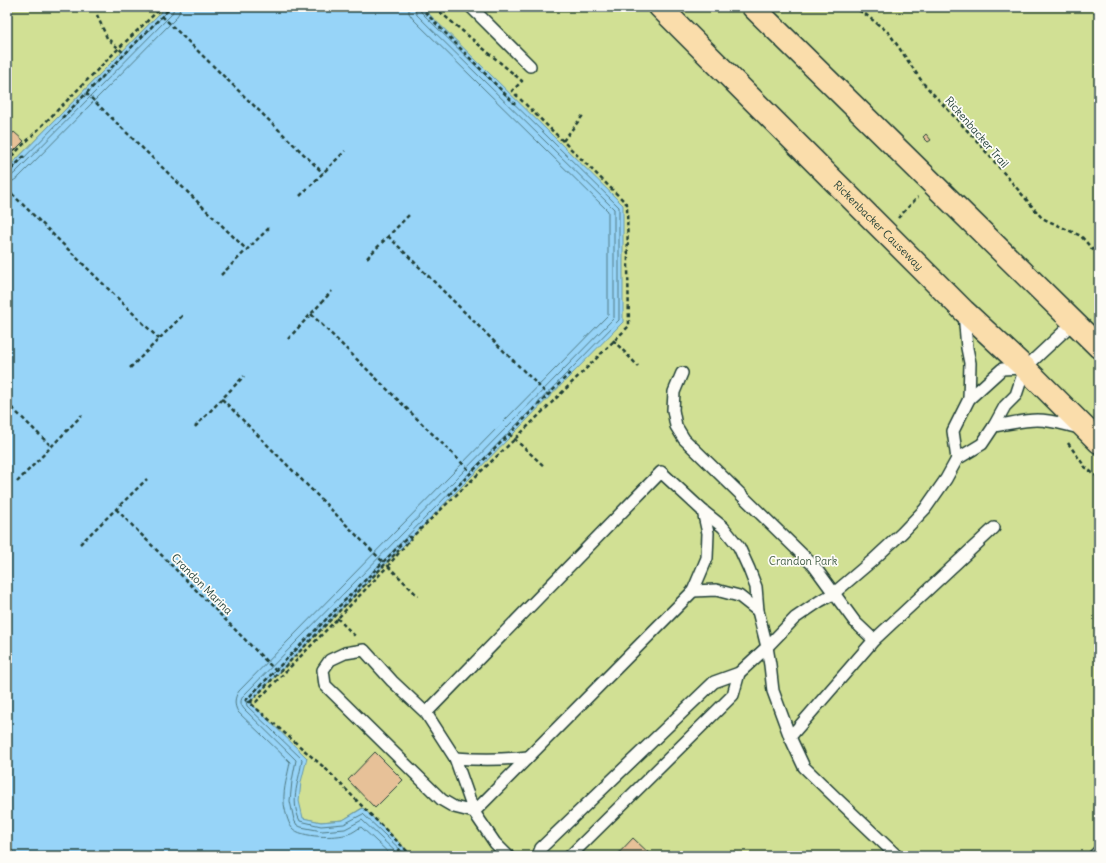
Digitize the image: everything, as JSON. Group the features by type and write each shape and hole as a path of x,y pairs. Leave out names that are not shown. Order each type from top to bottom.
{"main road":[{"name":"Rickenbacker Causeway","path":"660,7 964,311 1093,436"},
{"path":"753,7 1099,347"}],"lane":[{"path":"471,7 530,66"},
{"path":"964,311 967,348 970,363 969,398"},
{"path":"538,856 541,848 714,682 739,673 795,618 833,594 878,556 902,533 925,509 946,480 957,459 982,444 1005,406 1016,395 1024,368 1074,322"},
{"path":"957,459 953,431 969,398 1002,369 1024,368"},
{"path":"682,372 674,392 673,410 676,426 684,439 814,566 833,594 856,622 874,640"},
{"path":"994,426 1039,420 1058,422 1093,436"},
{"path":"426,713 661,472 703,511 723,527 739,547 750,569 756,587 758,611 767,647 773,691 790,737 804,766 896,855"},
{"path":"474,812 693,591 707,558 708,533 703,511"},
{"path":"790,737 874,640 994,528"},
{"path":"693,591 716,590 740,596 758,611"},
{"path":"474,812 454,807 442,800 325,685 323,670 330,660 346,653 364,650 392,681 426,713 455,758 474,812 495,843 508,856"},
{"path":"570,856 733,695 739,673"},
{"path":"455,758 502,760 528,757"},
{"path":"1094,856 1099,851"}],"path":[{"path":"7,161 119,48 162,7"},
{"path":"62,118 171,7"},
{"path":"420,7 515,104"},
{"path":"250,702 412,537 515,440 613,340 629,326 627,204 512,91 522,81 434,7"},
{"name":"Rickenbacker Trail","path":"853,7 865,14 889,33 923,83 976,140 1042,218 1081,236 1099,257"},
{"path":"98,15 107,38 125,54"},
{"path":"162,16 323,173"},
{"path":"86,93 247,250"},
{"path":"563,141 584,114"},
{"path":"300,196 345,151"},
{"path":"7,174 24,156"},
{"path":"7,189 159,339"},
{"path":"897,218 919,197"},
{"path":"367,258 410,214"},
{"path":"222,275 269,228"},
{"path":"388,236 548,395"},
{"path":"288,339 332,291"},
{"path":"311,314 472,472"},
{"path":"130,368 184,315"},
{"path":"613,340 638,366"},
{"path":"449,495 570,373"},
{"path":"195,428 244,376"},
{"path":"222,399 383,562"},
{"path":"7,403 52,447"},
{"path":"16,482 82,415"},
{"path":"509,434 545,467"},
{"path":"80,544 147,479"},
{"name":"Crandon Marina","path":"116,509 276,671"},
{"path":"245,700 276,671 408,537 412,537"},
{"path":"250,702 256,702 338,619 388,566 412,537"},
{"path":"388,566 418,596"},
{"path":"332,614 358,640 364,650"},
{"path":"250,702 328,770 412,856"},
{"path":"392,856 403,846"}],"green space":[{"path":"7,7 166,7 7,169"},
{"name":"Crandon Park","path":"422,7 1099,7 1099,856 412,856 362,808 343,820 321,822 302,818 249,702"}],"water":[{"path":"166,7 422,7 623,205 623,322 250,702 307,758 301,782 299,801 303,818 321,822 343,820 363,808 413,856 7,856 7,169"}],"building":[{"path":"14,132 24,141 7,158 7,139"},
{"path":"926,134 931,140 928,142 923,137"},
{"path":"375,752 403,780 375,808 348,780"},
{"path":"633,838 652,856 616,856"}]}
